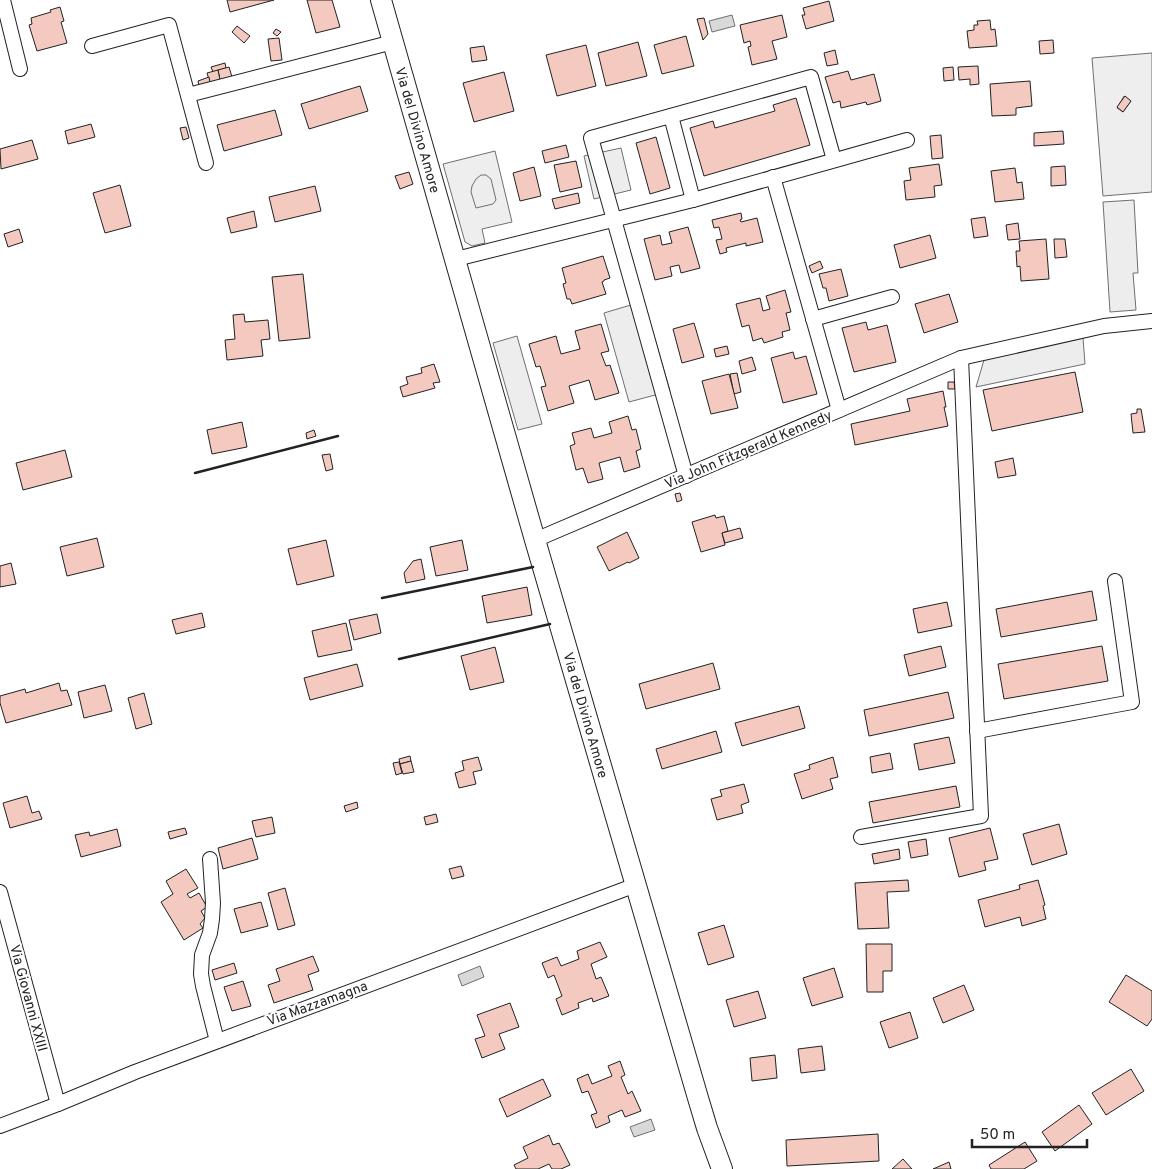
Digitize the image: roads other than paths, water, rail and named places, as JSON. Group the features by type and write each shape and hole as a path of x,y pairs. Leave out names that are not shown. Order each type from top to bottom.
{"main road":[{"name":"Via del Divino Amore","path":"381,0 535,540 702,1113 722,1169"}],"street":[{"path":"3,0 20,69"},
{"path":"92,46 169,25 206,163"},
{"path":"188,95 393,42"},
{"path":"686,476 591,138 811,76 834,160"},
{"path":"671,116 693,200"},
{"path":"456,259 693,200 907,140"},
{"path":"773,177 839,410"},
{"path":"813,319 892,298"},
{"name":"Via John Fitzgerald Kennedy","path":"535,540 961,358 1104,326 1152,321"},
{"path":"862,838 980,816 961,358"},
{"path":"977,731 1132,702 1115,581"},
{"path":"210,859 213,903 212,919 210,934 202,955 201,974 217,1041"},
{"name":"Via Mazzamagna","path":"0,1126 135,1072 636,884"},
{"name":"Via Giovanni XXIII","path":"0,892 58,1104"}]}
